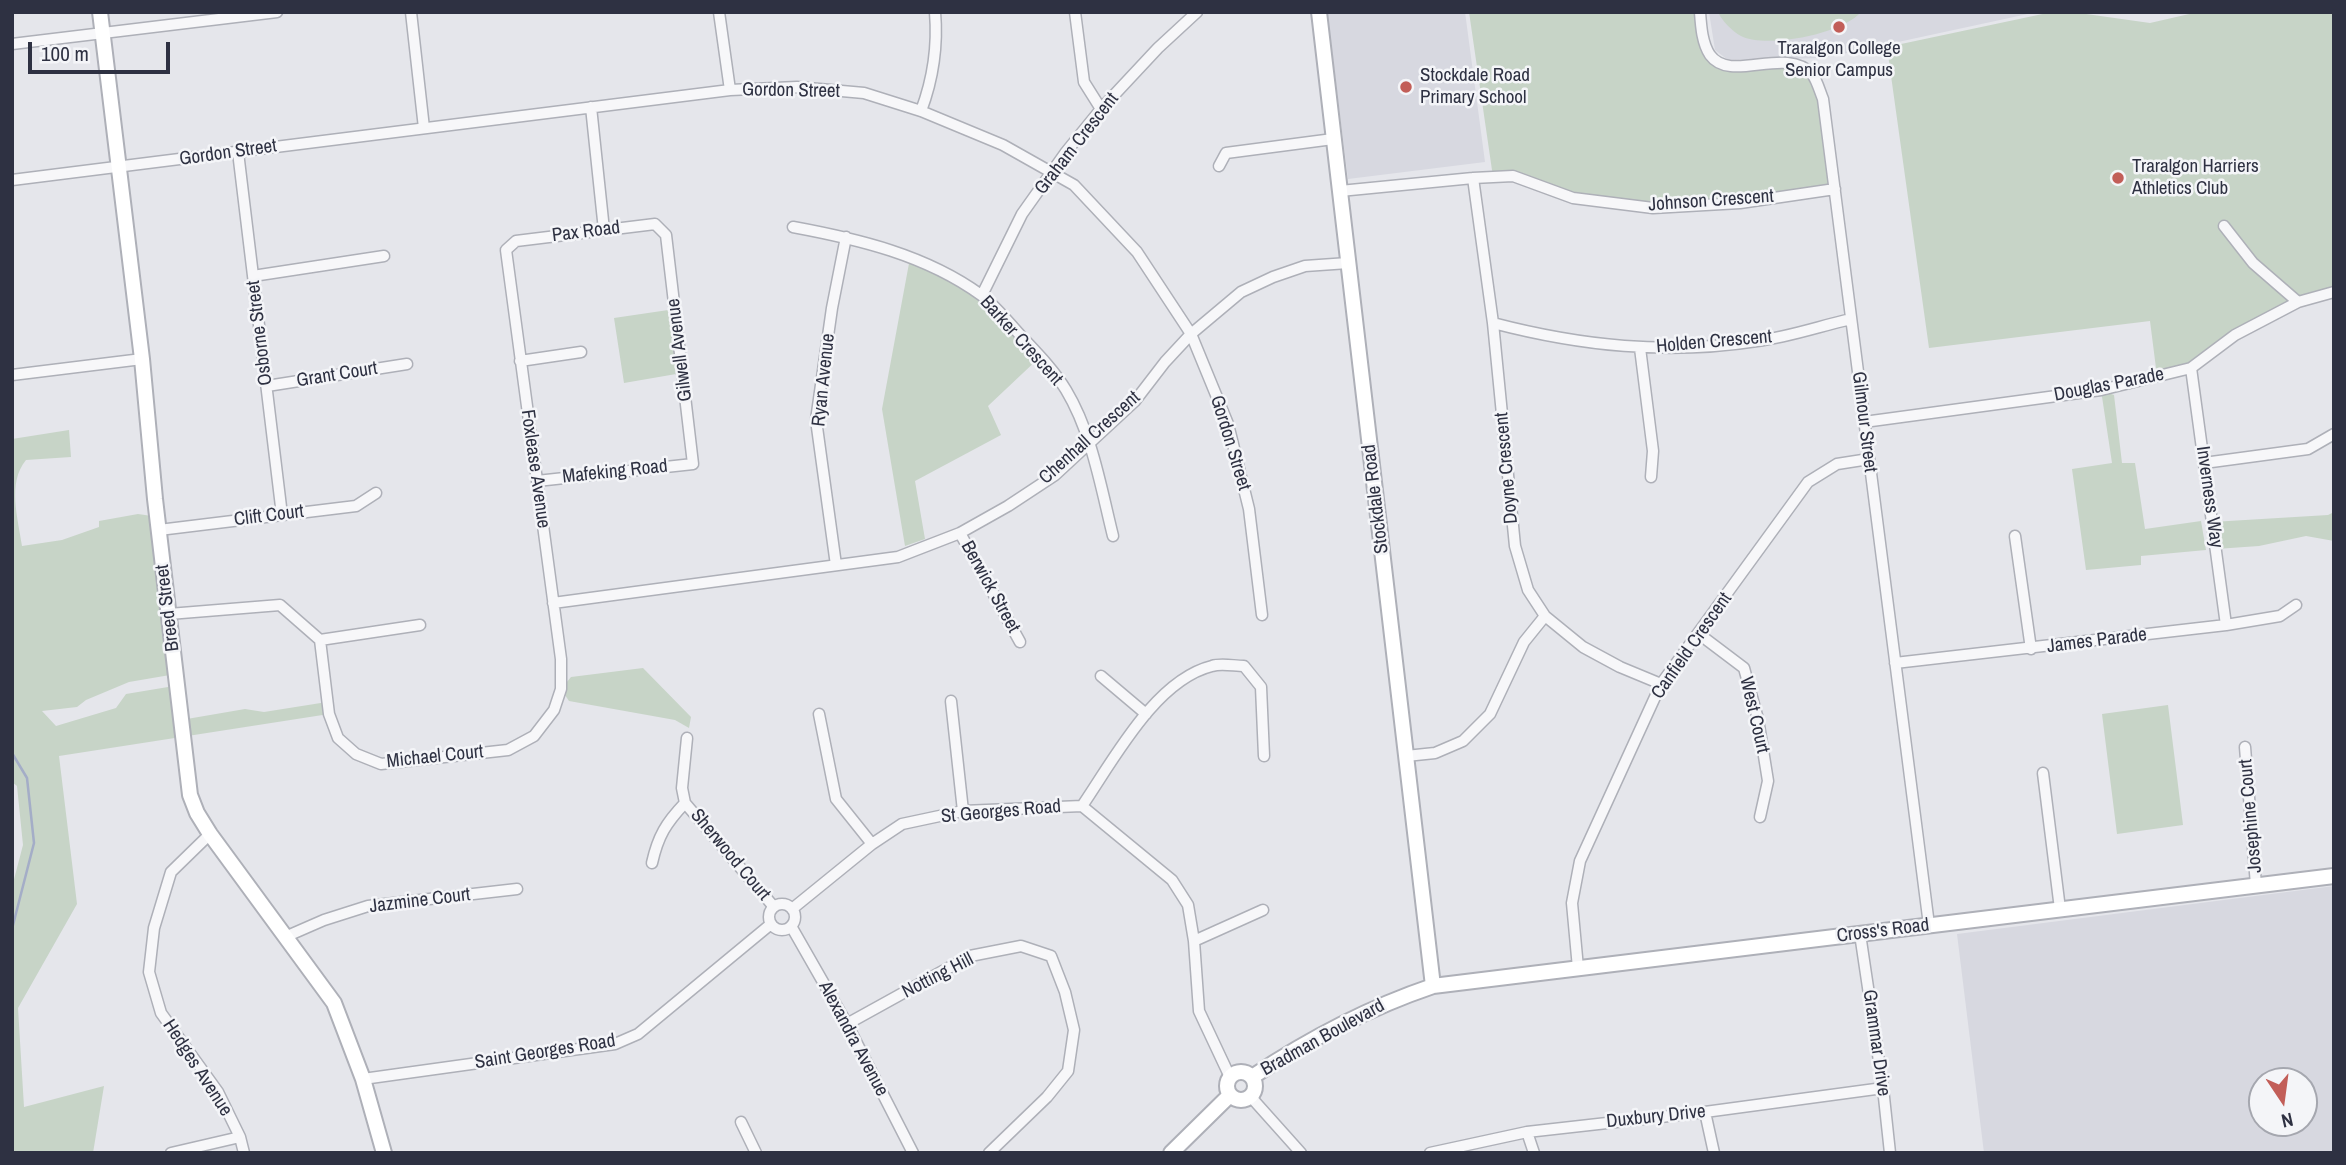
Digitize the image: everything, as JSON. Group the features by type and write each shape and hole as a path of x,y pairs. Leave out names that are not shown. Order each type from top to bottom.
{"street":[{"name":"Breed Street","path":"100,12 142,359 190,796 210,834 334,1003 363,1079 384,1153"},
{"path":"12,44 277,12"},
{"path":"411,12 424,128"},
{"path":"719,12 730,90"},
{"path":"921,111 934,62 937,36 934,12"},
{"path":"1075,12 1084,82 1101,109"},
{"name":"Graham Crescent","path":"982,295 1022,214 1066,152 1101,109 1158,48 1197,12"},
{"name":"Stockdale Road","path":"1319,12 1433,986"},
{"name":"Gilmour Street","path":"1700,12 1702,34 1710,55 1726,66 1795,62 1813,75 1823,99 1929,925"},
{"name":"Gordon Street","path":"12,180 730,90 797,87 864,93 921,111 1003,145 1074,185 1137,252 1191,334 1228,424 1250,509 1262,615"},
{"path":"591,107 604,230"},
{"path":"1219,166 1226,153 1333,139"},
{"name":"Osborne Street","path":"239,152 282,515"},
{"name":"Johnson Crescent","path":"1340,191 1513,176 1573,198 1653,208 1740,203 1835,189"},
{"name":"Doyne Crescent","path":"1473,178 1493,323 1515,546 1528,590 1545,616 1583,647 1620,667 1661,684"},
{"name":"Pax Road","path":"506,250 516,241 655,224 666,235"},
{"path":"2224,226 2253,263 2298,302"},
{"name":"Barker Crescent","path":"793,227 894,250 982,295 1040,357 1066,390 1089,441 1113,536"},
{"name":"Gilwell Avenue","path":"666,235 693,464"},
{"name":"Ryan Avenue","path":"836,565 816,420 832,308 846,237"},
{"name":"Foxlease Avenue","path":"506,250 561,659 561,689"},
{"path":"253,276 384,256"},
{"name":"Chenhall Crescent","path":"553,603 898,557 960,533 1055,475 1135,401 1191,334 1241,292 1273,276 1305,266 1348,263"},
{"name":"Douglas Parade","path":"1864,422 2101,390 2191,368 2235,335 2298,302 2334,292"},
{"name":"Holden Crescent","path":"1493,323 1539,335 1596,345 1682,349 1759,341 1851,318"},
{"path":"1640,348 1653,451 1651,477"},
{"path":"520,361 581,352"},
{"path":"12,375 142,359"},
{"name":"Grant Court","path":"267,386 407,364"},
{"name":"Inverness Way","path":"2191,368 2226,625"},
{"path":"2204,463 2308,449 2334,434"},
{"name":"Canfield Crescent","path":"1578,968 1572,903 1580,861 1661,684 1808,482 1837,464 1869,459"},
{"name":"Mafeking Road","path":"537,481 693,464"},
{"name":"Clift Court","path":"159,530 356,506 376,494"},
{"name":"Berwick Street","path":"960,533 1020,642"},
{"path":"2015,536 2031,649"},
{"path":"169,614 279,605 320,640 420,625"},
{"name":"James Parade","path":"1895,663 2226,625 2280,616 2295,605"},
{"path":"1406,756 1435,753 1463,741 1490,714 1524,642 1545,616"},
{"name":"West Court","path":"1699,634 1744,668 1758,719 1768,781 1760,817"},
{"name":"Michael Court","path":"320,640 329,713 338,738 356,754 381,764 508,750 534,736 554,710 561,689"},
{"path":"1082,806 1146,714 1183,677 1214,665 1244,666 1261,687 1264,756"},
{"path":"1101,676 1146,714"},
{"path":"951,702 963,811"},
{"path":"819,714 836,799 872,844"},
{"name":"Sherwood Court","path":"687,738 682,789 685,803 774,907"},
{"name":"Josephine Court","path":"2245,747 2256,885"},
{"path":"2043,773 2060,909"},
{"name":"Sherwood Court","path":"652,863 657,838 670,818 685,803"},
{"name":"St Georges Road","path":"792,909 872,844 902,824 963,811 1082,806 1172,880 1188,905 1194,941 1199,1011 1230,1077"},
{"name":"Hedges Avenue","path":"210,834 170,872 154,928 149,972 161,1013 218,1092 240,1137 244,1153"},
{"name":"Cross's Road","path":"1433,986 2334,876"},
{"name":"Jazmine Court","path":"285,937 324,920 368,906 517,889"},
{"path":"781,904 792,909 795,918 791,926 783,930 771,924 769,915 774,907 781,904"},
{"path":"1194,941 1263,910"},
{"name":"Saint Georges Road","path":"363,1079 615,1044 638,1034 771,924"},
{"name":"Alexandra Avenue","path":"791,926 847,1024 913,1153"},
{"name":"Grammar Drive","path":"1860,934 1890,1153"},
{"name":"Notting Hill","path":"847,1024 970,956 1021,946 1051,956 1065,992 1074,1030 1068,1071 1047,1097 989,1153"},
{"name":"Bradman Boulevard","path":"1252,1077 1337,1026 1385,1003 1433,986"},
{"path":"1241,1072 1252,1077 1255,1087 1250,1096 1240,1099 1230,1094 1227,1086 1230,1077 1241,1072"},
{"name":"Duxbury Drive","path":"1430,1153 1527,1132 1883,1088"},
{"path":"1171,1153 1230,1094"},
{"path":"1250,1096 1301,1153"},
{"path":"1705,1112 1714,1153"},
{"path":"741,1122 756,1153"},
{"path":"1527,1132 1534,1153"},
{"path":"171,1153 240,1137"}],"shaded area":[{"name":"Stockdale Road Primary School","path":"1327,12 1465,12 1485,162 1348,179"},
{"name":"Traralgon College Senior Campus","path":"1709,12 2037,12 1824,58 1728,60 1715,50"},
{"path":"2334,886 2334,1153 1984,1153 1957,934"}],"green space":[{"path":"1469,12 1700,12 1710,55 1726,66 1795,62 1813,75 1823,99 1835,189 1653,208 1573,198 1513,176 1493,177"},
{"path":"1718,12 1861,12 1838,27 1822,33 1768,41 1741,36 1728,26"},
{"path":"2052,12 2072,12 2150,23 2198,12 2334,12 2334,292 2298,302 2235,335 2191,368 2157,376 2150,321 1929,348 1887,47"},
{"path":"910,258 982,295 1040,357 988,406 1001,435 915,481 925,539 905,546 882,409"},
{"path":"675,309 682,373 624,383 614,318"},
{"path":"2101,390 2114,395 2122,463 2135,463 2145,529 2201,521 2206,550 2141,556 2141,565 2086,570 2072,469 2112,463"},
{"path":"69,430 71,457 26,460 20,469 15,501 22,546 62,540 99,527 99,521 138,514 152,516 170,675 129,682 86,700 77,707 42,711 56,726 116,708 126,694 174,686 181,720 245,709 264,712 327,702 329,714 59,756 77,904 18,1008 24,1107 104,1086 93,1153 12,1153 12,887 23,845 17,786 12,782 12,439"},
{"path":"2334,512 2334,541 2306,536 2259,546 2216,549 2212,522 2328,515"},
{"path":"643,668 691,717 689,728 675,720 569,701 561,689 571,677"},
{"path":"2168,705 2183,825 2117,834 2102,714"}],"waterway":[{"path":"12,753 27,778 34,843 12,929"}],"place":[{"name":"Traralgon College Senior Campus","path":"1839,27"},
{"name":"Stockdale Road Primary School","path":"1406,87"},
{"name":"Traralgon Harriers Athletics Club","path":"2118,178"}]}
